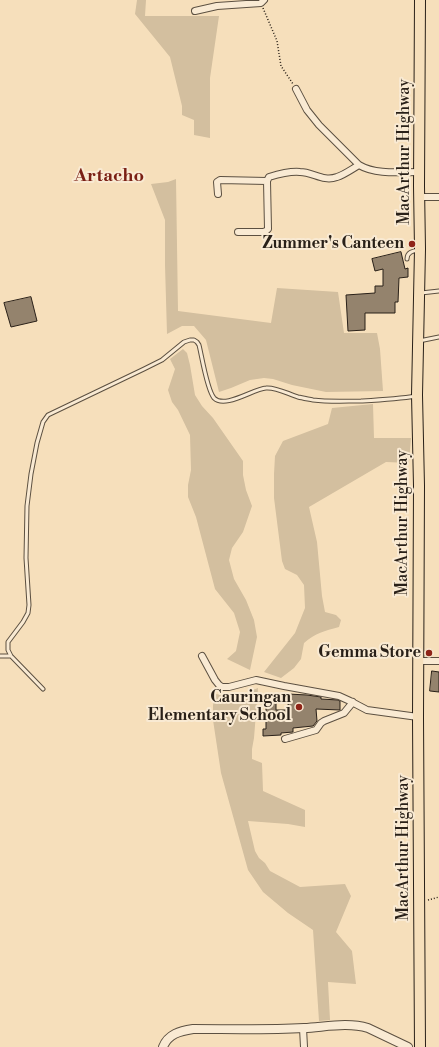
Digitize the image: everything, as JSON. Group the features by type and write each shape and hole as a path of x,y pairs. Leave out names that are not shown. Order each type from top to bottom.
{"highway":[{"name":"MacArthur Highway","path":"420,0 420,293 417,395 419,486 418,717 420,1047"}],"street":[{"path":"195,12 217,6 262,2"},
{"path":"296,89 307,110 319,125 359,165 373,171 419,172"},
{"path":"238,232 266,232 268,229 267,181 269,177 277,174 301,172 328,179 338,177 359,165"},
{"path":"218,194 217,182 220,180 267,181"},
{"path":"419,197 439,197"},
{"path":"202,656 215,680 222,687 229,687 256,680 339,696 367,710 418,717"},
{"path":"418,661 439,661"},
{"path":"285,739 316,730 324,721 344,713 353,702"},
{"path":"163,1047 167,1040 181,1030 347,1026 363,1026 408,1047"},
{"path":"303,1028 304,1047"}],"lane":[{"path":"407,258 409,253 420,249"},
{"path":"420,293 439,291"},
{"path":"418,341 439,337"},
{"path":"43,689 11,656 8,650 8,642 28,613 29,605 26,558 27,506 37,443 43,422 48,415 162,360 179,345 190,340 194,340 199,345 211,392 214,398 220,401 226,401 255,390 266,388 271,388 299,397 328,401 376,400 403,398 417,395"},
{"path":"0,656 11,656"}],"path":[{"path":"262,2 277,41 281,66 296,89"},
{"path":"419,903 439,897"}],"shaded area":[{"path":"137,0 146,0 145,16 219,16 210,78 210,138 194,135 194,120 182,115 182,106 170,57 135,14"},
{"path":"176,179 178,311 271,323 277,288 338,292 344,333 377,333 380,349 383,391 326,392 264,378 250,380 219,392 206,340 194,326 182,326 167,334 165,220 151,184 168,182"},
{"path":"183,349 187,353 195,395 243,461 243,475 246,490 252,506 243,532 232,548 229,560 234,579 246,600 254,620 257,637 250,670 227,659 236,651 240,632 234,613 215,589 196,517 188,497 188,485 191,470 190,435 178,410 172,402 168,390 175,369 170,359"},
{"path":"373,404 374,438 411,438 409,463 386,462 309,507 317,542 325,612 336,615 341,620 339,627 320,633 304,643 301,659 294,668 281,678 264,672 295,633 305,608 304,585 297,575 285,569 282,561 274,498 275,456 283,441 328,424 332,408"},
{"path":"258,688 252,759 262,763 263,791 305,810 305,827 288,824 248,821 255,851 270,871 300,887 345,884 351,896 336,932 352,951 356,984 328,982 330,1020 319,1021 313,930 288,913 263,892 248,870 221,773 213,720 213,705 216,694 235,697"}],"building":[{"path":"401,252 405,269 408,268 408,277 399,278 398,302 395,302 395,313 365,313 365,330 348,331 346,295 375,293 375,286 383,286 383,269 375,271 372,259"},
{"path":"31,297 37,321 11,327 4,303"},
{"path":"432,671 439,672 439,692 430,691"},
{"path":"288,694 307,695 321,697 321,699 338,700 340,701 340,710 316,709 317,721 313,726 293,728 293,732 281,733 281,735 263,736 263,729 266,729 266,701 276,701 276,710 288,710"}],"place":[{"name":"Zummer's Canteen","path":"412,244"},
{"name":"Gemma Store","path":"429,653"},
{"name":"Cauringan Elementary School","path":"299,707"}],"district":[{"name":"Artacho","path":"109,177"}]}
